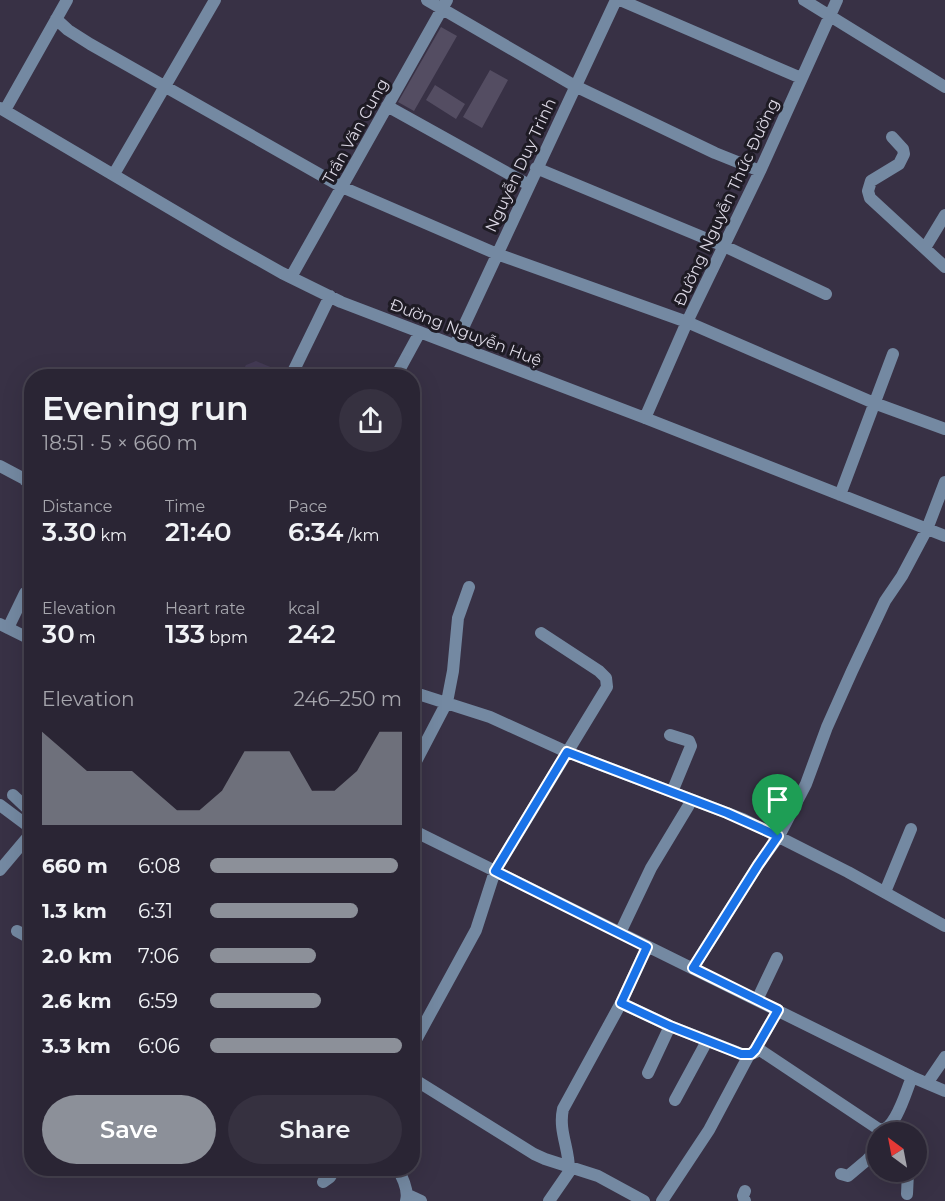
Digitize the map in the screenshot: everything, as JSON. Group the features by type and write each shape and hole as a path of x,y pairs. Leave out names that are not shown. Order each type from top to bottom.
{"street":[{"path":"2,109 67,0"},
{"path":"114,174 215,0"},
{"path":"427,0 445,4 575,86 716,153 760,171"},
{"path":"618,0 801,78"},
{"name":"Nguyễn Duy Trinh","path":"455,345 536,168 618,0"},
{"path":"804,0 945,87"},
{"name":"Đường Nguyễn Thức Đường","path":"645,418 687,322 760,171 837,0"},
{"name":"Trần Văn Cung","path":"291,278 445,4"},
{"path":"56,19 90,44 342,187 497,254 687,322 874,403 945,429"},
{"path":"387,106 529,184"},
{"name":"Đường Nguyễn Huệ","path":"2,109 186,219 291,278 330,296 945,536"},
{"path":"892,137 903,149 902,160 893,168 874,178 868,191 870,198 945,267"},
{"path":"536,168 724,246 826,294"},
{"path":"925,248 945,215"},
{"path":"294,369 330,296"},
{"path":"400,369 420,332"},
{"path":"840,495 893,354"},
{"path":"0,466 24,479"},
{"path":"693,968 778,836 806,784 827,727 861,651 885,601 902,576 927,529 945,482"},
{"path":"420,754 447,702 453,671 456,630 469,587"},
{"path":"24,593 4,626 24,636"},
{"path":"420,1032 476,930 495,871 604,694 608,682 599,671 541,633"},
{"path":"420,694 490,717 567,752 735,816 885,892 945,926"},
{"path":"670,735 689,741 691,746 672,792"},
{"path":"13,795 24,805"},
{"path":"620,933 646,877 692,800"},
{"path":"0,805 24,824"},
{"path":"885,892 912,830"},
{"path":"420,834 912,1077 945,1091"},
{"path":"0,870 24,841"},
{"path":"16,931 24,935"},
{"path":"549,1201 568,1176 570,1167 561,1128 563,1109 621,1003 647,947"},
{"path":"756,1000 777,958"},
{"path":"621,1003 707,1041 752,1053 760,1050 868,1122"},
{"path":"662,1201 709,1130 778,1010"},
{"path":"648,1073 670,1026"},
{"path":"675,1100 707,1041"},
{"path":"928,1082 945,1057"},
{"path":"893,1122 912,1077"},
{"path":"420,1083 534,1154 598,1176 644,1201"},
{"path":"841,1174 848,1176 867,1159"},
{"path":"323,1182 331,1176"},
{"path":"400,1176 407,1198 421,1201"},
{"path":"907,1194 908,1182"}],"shaded area":[{"path":"256,361 275,369 243,369 246,365"}],"building":[{"path":"441,27 457,36 414,111 398,102"},
{"path":"490,70 508,80 482,128 463,117"},
{"path":"435,85 465,104 456,119 426,100"}],"route":[{"path":"567,752 727,813 778,836 693,968 778,1010 755,1050 749,1055 741,1054 670,1026 621,1003 647,947 495,871 567,752"}]}
